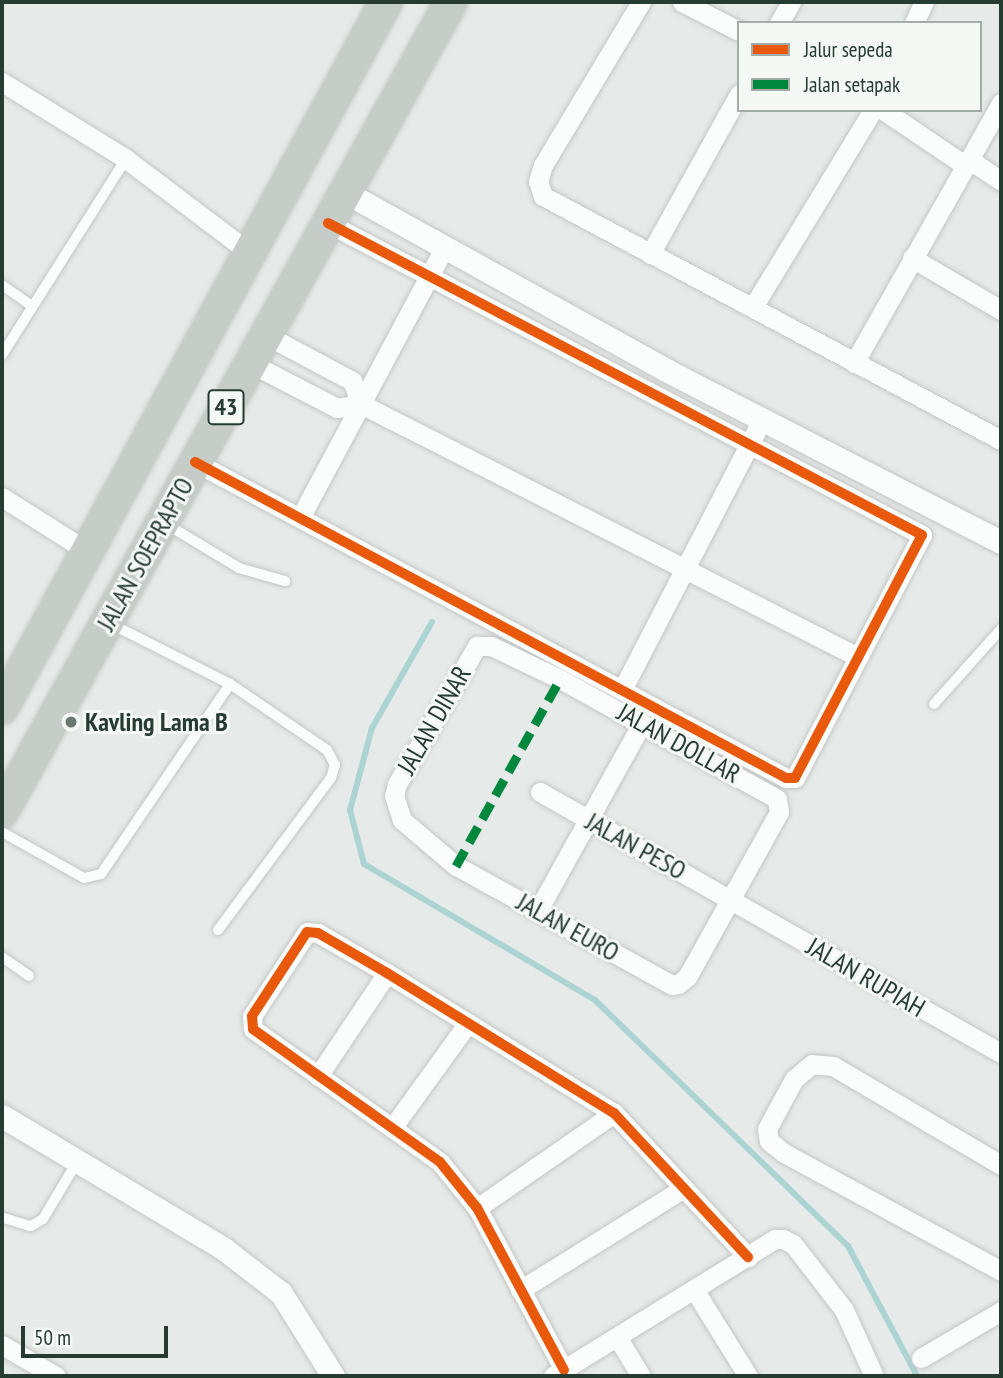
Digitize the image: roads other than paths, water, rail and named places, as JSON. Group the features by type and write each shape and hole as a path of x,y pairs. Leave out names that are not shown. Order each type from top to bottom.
{"highway":[{"name":"JALAN SOEPRAPTO","path":"2,708 386,2"},
{"name":"JALAN SOEPRAPTO","path":"2,812 451,2"}],"street":[{"path":"641,2 543,165 538,181 543,196 1001,440"},
{"path":"682,2 737,30"},
{"path":"780,21 791,2"},
{"path":"916,21 924,2"},
{"path":"2,82 126,159 249,252"},
{"path":"650,254 737,98"},
{"path":"854,363 1001,103"},
{"path":"753,307 872,112"},
{"path":"886,112 1001,181"},
{"path":"345,192 763,418 1001,542"},
{"path":"195,462 786,778 795,778 922,535 328,223"},
{"path":"300,518 445,247"},
{"path":"912,258 1001,310"},
{"path":"266,335 352,381 361,404"},
{"path":"250,363 337,408 361,404 858,657"},
{"path":"622,690 763,418"},
{"path":"2,497 87,551"},
{"name":"JALAN DOLLAR","path":"477,646 503,652 642,723 776,799 779,812 731,900"},
{"name":"JALAN DINAR","path":"394,796 400,777 477,646"},
{"path":"538,910 642,723"},
{"name":"JALAN PESO","path":"540,792 731,900"},
{"name":"JALAN EURO","path":"394,796 402,820 413,833 456,866 672,985 687,977 731,900"},
{"name":"JALAN RUPIAH","path":"731,900 1001,1053"},
{"path":"748,1257 614,1113 318,933 303,935 252,1016 251,1025 440,1162 477,1208 520,1290 558,1373 619,1340 775,1240 793,1244 844,1310 874,1376"},
{"path":"318,1076 387,973"},
{"path":"392,1128 468,1023"},
{"path":"1001,1165 833,1066 812,1064 794,1079 767,1129 769,1141 784,1153 1001,1271"},
{"path":"477,1208 614,1113"},
{"path":"2,1116 223,1249 281,1293 333,1376"},
{"path":"520,1290 684,1188"},
{"path":"695,1291 748,1376"},
{"path":"921,1358 1001,1311"},
{"path":"619,1340 641,1376"},
{"path":"2,1345 56,1376"}],"lane":[{"path":"2,355 126,159"},
{"path":"2,285 32,306"},
{"path":"162,522 239,568 285,581"},
{"path":"107,623 230,684 327,750 335,765 331,778 218,930"},
{"path":"934,704 1001,629"},
{"path":"2,832 83,878 101,874 230,684"},
{"path":"2,957 29,976"},
{"path":"4,1218 31,1226 43,1219 78,1161"}],"waterway":[{"path":"432,622 372,728 350,810 364,864 595,1000 848,1246 917,1376"}],"place":[{"name":"Kavling Lama B","path":"71,722"}]}
